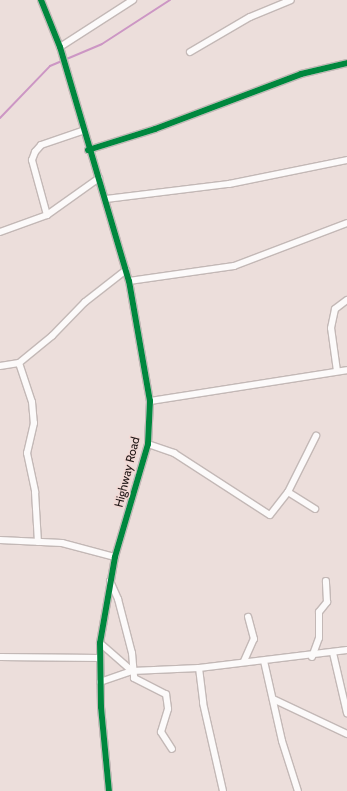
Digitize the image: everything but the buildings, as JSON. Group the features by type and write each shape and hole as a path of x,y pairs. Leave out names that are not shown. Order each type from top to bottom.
{"street":[{"name":"Highway Road","path":"41,0 60,48 82,131 106,199 129,281 150,401 148,444 115,557 100,643 100,682 109,791"},
{"path":"60,48 133,0"},
{"path":"190,52 250,17 291,0"},
{"path":"88,150 156,129 301,74 347,63"},
{"path":"48,215 32,160 35,152 41,145 82,131"},
{"path":"106,199 229,184 347,160"},
{"path":"0,232 48,215 99,178"},
{"path":"129,281 234,266 347,223"},
{"path":"0,366 19,363 85,302 126,270"},
{"path":"337,371 331,328 335,310 347,300"},
{"path":"19,363 32,402 34,423 27,453 35,492 38,542"},
{"path":"150,401 347,370"},
{"path":"148,444 174,453 267,515 272,514 288,492 316,436"},
{"path":"288,492 315,509"},
{"path":"0,540 62,543 115,557"},
{"path":"312,657 319,638 319,612 327,602 326,581"},
{"path":"110,582 118,599 132,653 132,671"},
{"path":"244,661 254,639 248,617"},
{"path":"100,643 132,671 139,684 166,694 168,709 161,732 172,749"},
{"path":"100,682 132,671 199,668 244,661 312,657 347,650"},
{"path":"333,653 347,713"},
{"path":"0,657 100,658"},
{"path":"264,661 298,791"},
{"path":"199,668 203,703 223,791"},
{"path":"273,699 347,734"}],"waterway":[{"path":"0,118 50,66 102,44 170,0"}],"cycle path":[{"path":"41,0 60,47 129,281 150,401 148,444 115,557 100,643 101,707 109,791"},
{"path":"88,150 155,129 301,74 347,63"}]}
